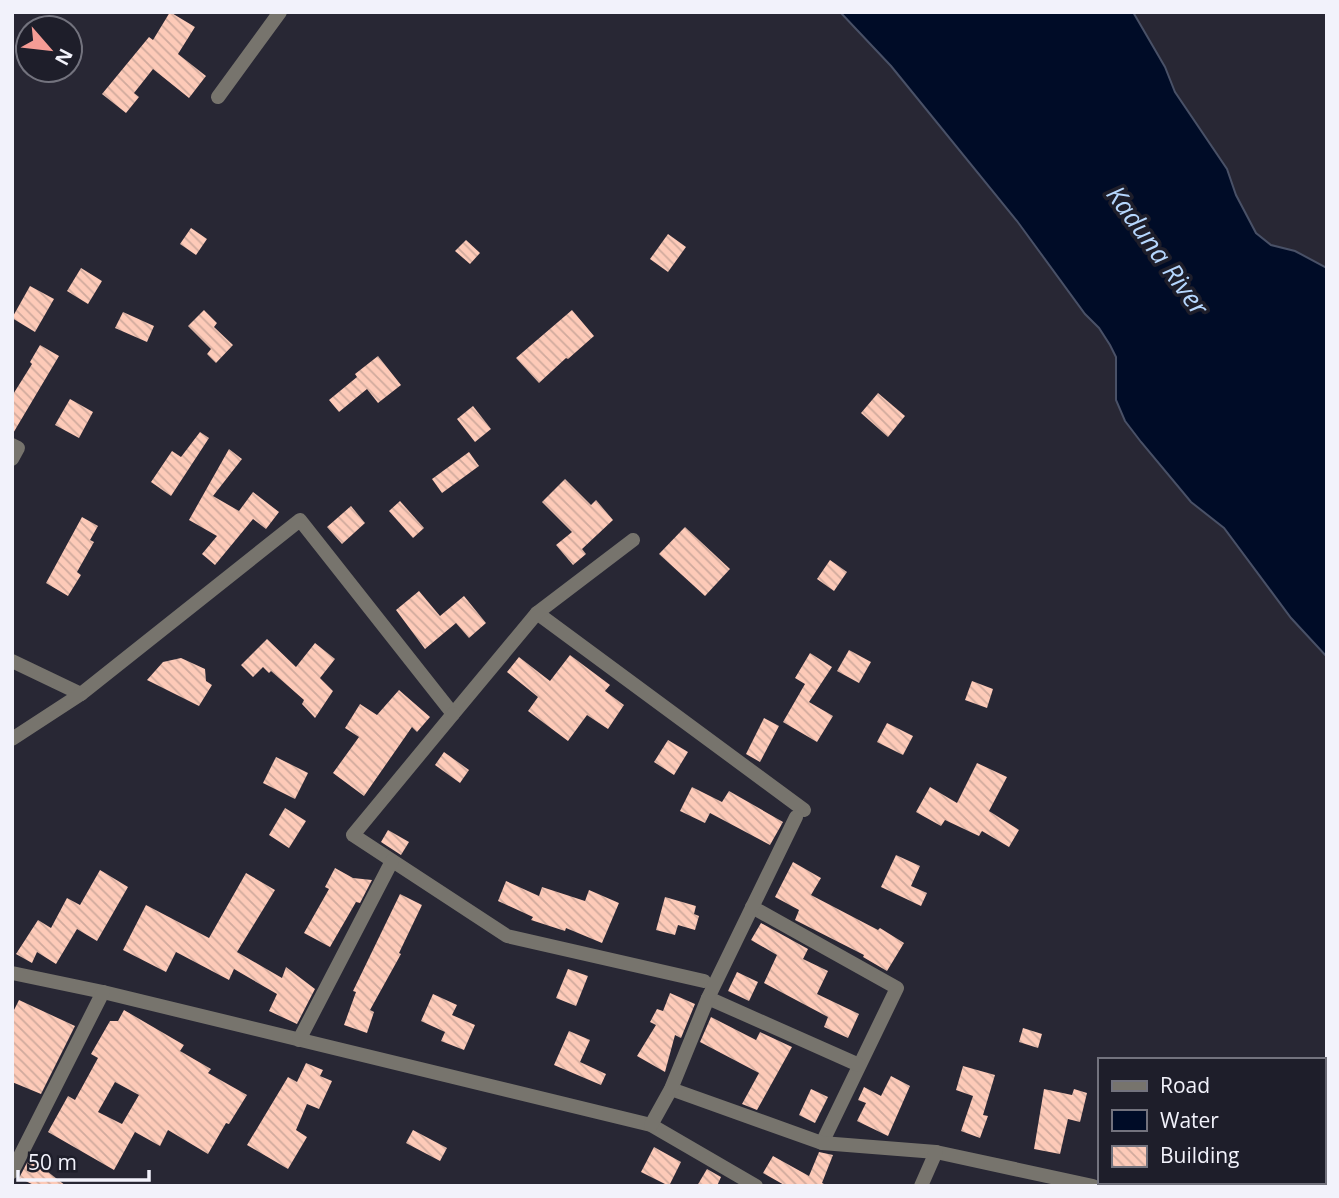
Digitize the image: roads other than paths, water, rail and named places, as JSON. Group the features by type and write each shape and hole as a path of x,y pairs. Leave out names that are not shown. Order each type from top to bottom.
{"street":[{"path":"218,97 280,12"},
{"path":"12,445 18,448 12,458"},
{"path":"12,739 81,694 300,520 453,715"},
{"path":"633,540 537,612 353,835 507,936 704,981"},
{"path":"537,612 800,813 708,998 671,1089 651,1125"},
{"path":"12,661 81,694"},
{"path":"299,1040 392,860"},
{"path":"752,907 897,988 822,1143"},
{"path":"12,973 103,992 651,1125 756,1186"},
{"path":"12,1172 103,992"},
{"path":"708,998 859,1065"},
{"path":"671,1089 822,1143 936,1152 1093,1186"},
{"path":"921,1186 936,1152"}],"water":[{"name":"Kaduna River","path":"840,12 1133,12 1165,67 1175,92 1227,169 1236,195 1256,233 1271,245 1295,251 1327,268 1327,657 1291,618 1224,528 1191,502 1125,421 1116,400 1116,357 1099,328 1085,314 1017,221 891,66"}]}
